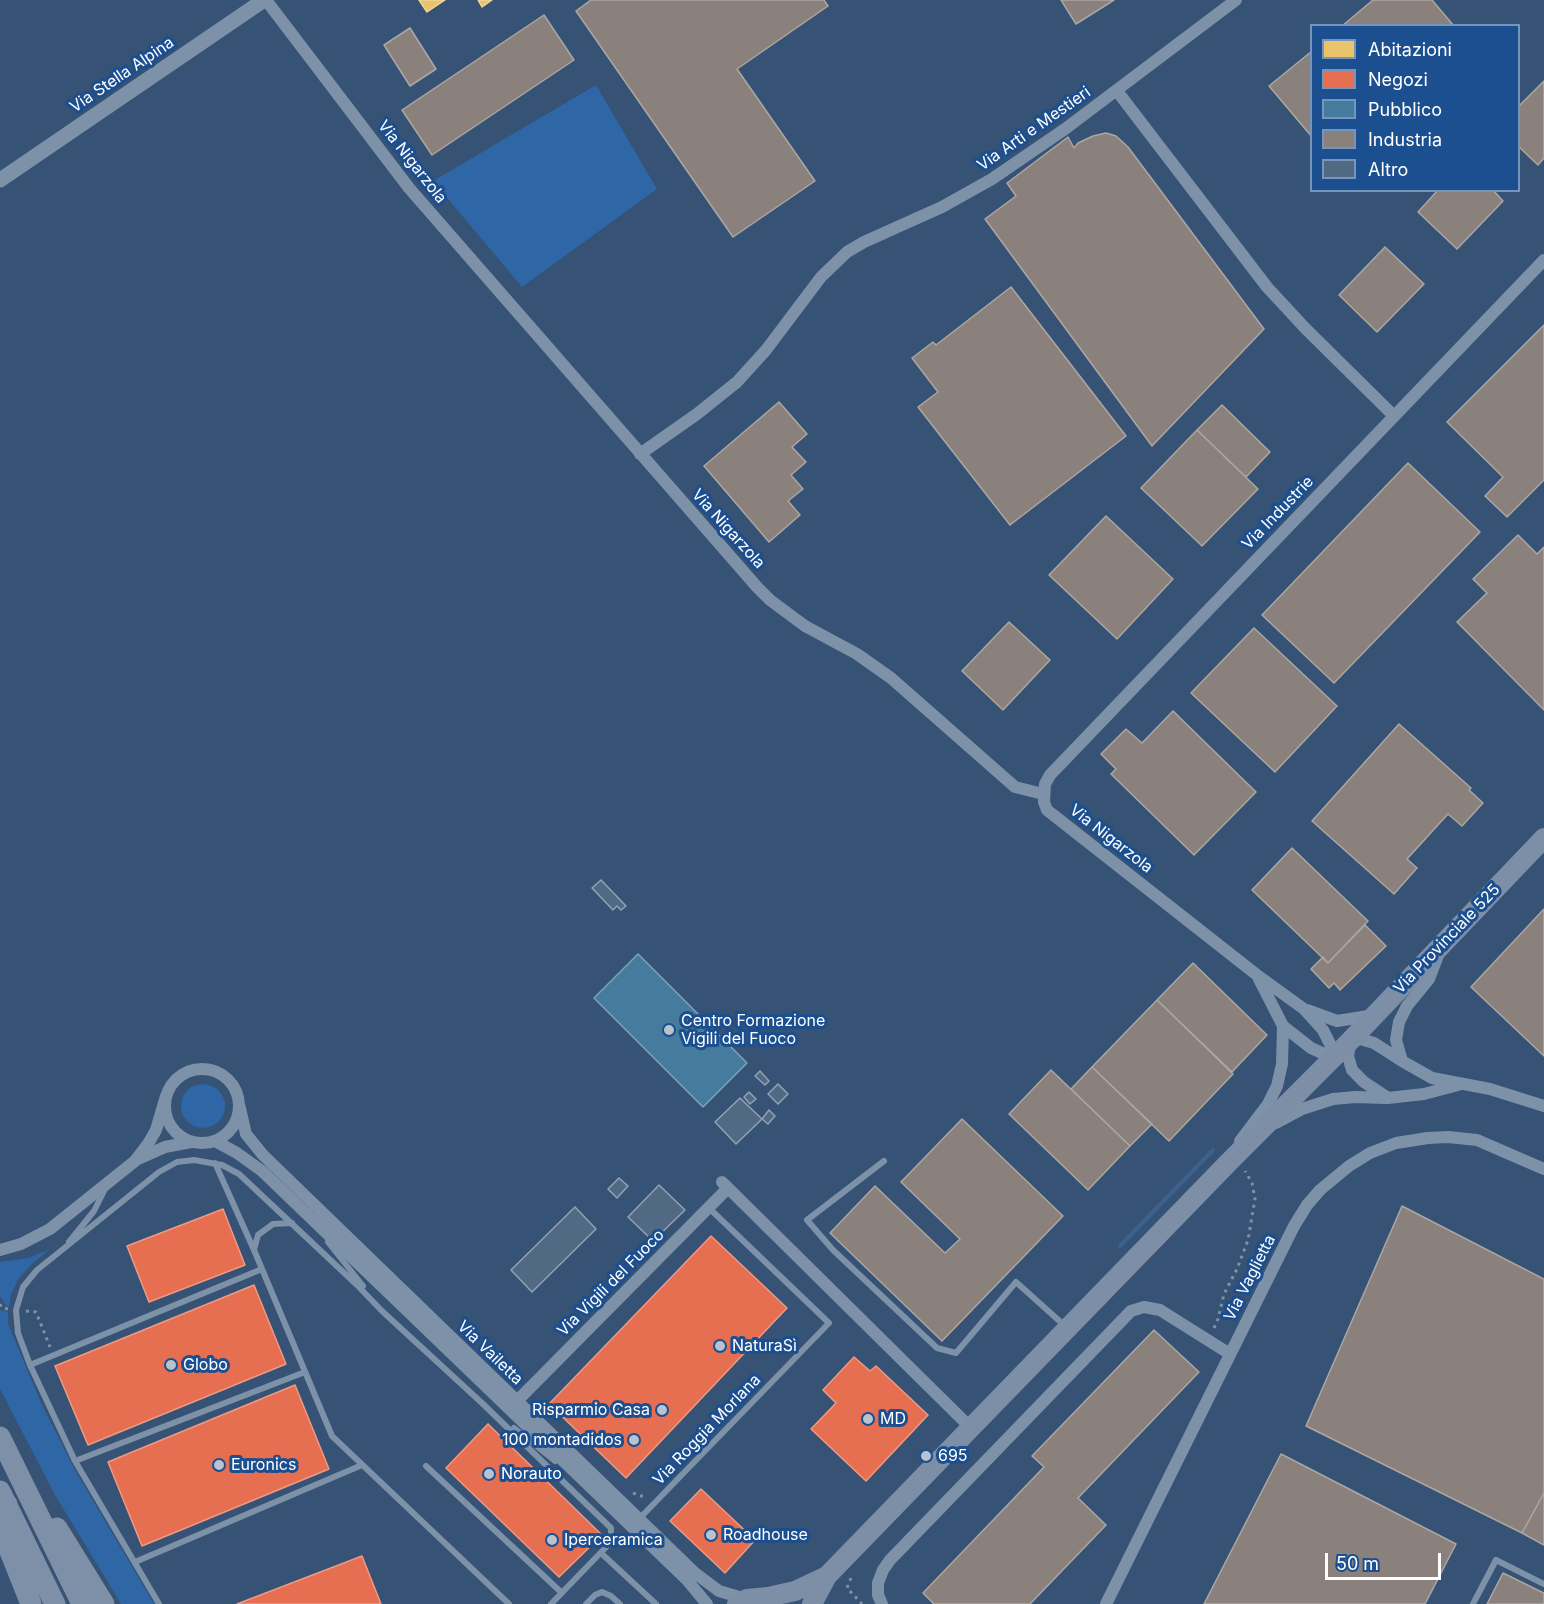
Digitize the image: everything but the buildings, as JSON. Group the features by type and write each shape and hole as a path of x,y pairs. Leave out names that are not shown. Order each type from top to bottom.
{"highway":[{"path":"0,1437 82,1604"},
{"path":"3,1497 1,1528 31,1604"},
{"path":"3,1497 55,1604"},
{"path":"33,1502 66,1541 104,1604"}],"main road":[{"name":"Via Provinciale 525","path":"826,1576 1068,1329 1237,1167 1257,1134 1351,1040 1544,838"},
{"path":"742,1602 776,1601 826,1576"},
{"path":"812,1604 826,1576"}],"street":[{"name":"Via Stella Alpina","path":"0,180 265,0"},
{"name":"Via Nigarzola","path":"265,0 409,188 770,600 804,626 856,654 891,678 1015,787 1043,794 1047,810 1257,975 1304,1009 1326,1035 1333,1058"},
{"path":"1117,91 1236,0"},
{"name":"Via Arti e Mestieri","path":"640,454 697,414 737,382 766,350 828,270 847,252 942,207 992,179 1117,91 1267,287 1394,416"},
{"name":"Via Industrie","path":"1043,794 1050,775 1544,260"},
{"path":"1402,1061 1396,1040 1398,1022 1432,974 1442,945"},
{"name":"Via Nigarzola","path":"1257,975 1283,1026 1311,1048 1333,1058"},
{"name":"Via Nigarzola","path":"1304,1009 1336,1021 1375,1015"},
{"name":"Via Nigarzola","path":"1237,1167 1242,1138 1268,1104 1277,1086 1282,1064 1283,1026"},
{"path":"1388,1098 1364,1083 1352,1070 1348,1056 1351,1040 1374,1043 1432,1078 1503,1092 1544,1106"},
{"path":"0,1250 21,1244 45,1233 135,1161 165,1147 191,1142 215,1141 225,1135 233,1126 237,1115 239,1104 236,1091 218,1073 206,1070 193,1071 181,1076 166,1096 156,1130 135,1161"},
{"path":"1257,1134 1292,1114 1319,1103 1347,1097 1388,1098 1424,1094 1462,1083"},
{"path":"166,1096 167,1119 172,1128 191,1142"},
{"name":"Via Vailetta","path":"239,1104 246,1134 255,1148 710,1586 742,1602"},
{"name":"Via Vaglietta","path":"1106,1604 1294,1226 1307,1205 1328,1183 1370,1153 1396,1143 1438,1137 1467,1138 1496,1147 1544,1169"},
{"name":"Via Vailetta","path":"215,1141 256,1167 306,1213 690,1583 707,1604"},
{"name":"Via Vigili del Fuoco","path":"517,1401 709,1208 725,1185 971,1428"},
{"path":"882,1604 878,1595 878,1583 882,1570 890,1560 1131,1311 1144,1307 1160,1310 1230,1354"}],"lane":[{"path":"159,1604 75,1461 30,1365 18,1333 16,1310 20,1295 37,1270 159,1172 170,1165 185,1161 215,1163 228,1167 238,1174 611,1528 611,1542 551,1604"},
{"path":"884,1161 807,1220 833,1250 938,1348 956,1353 1016,1282 1068,1329"},
{"path":"215,1163 332,1437 510,1604"},
{"path":"59,1254 94,1211 106,1184"},
{"name":"Via Roggia Morlana","path":"639,1519 829,1323 709,1208"},
{"path":"306,1213 382,1311"},
{"path":"254,1250 258,1235 267,1226 278,1223 292,1224"},
{"path":"30,1365 262,1269"},
{"path":"75,1461 305,1372"},
{"path":"489,1410 597,1493"},
{"path":"135,1562 362,1465"},
{"path":"426,1466 562,1593"},
{"path":"601,1553 656,1604"},
{"path":"1473,1604 1496,1560 1544,1584"},
{"path":"586,1604 602,1592 620,1604"}],"path":[{"path":"1218,1319 1224,1294 1248,1240 1255,1199 1252,1184 1237,1167"},
{"path":"0,1304 2,1308 36,1312 53,1355"},
{"path":"852,1576 847,1588 862,1604"}],"shaded area":[{"path":"596,85 657,189 522,287 433,181"},
{"path":"203,1084 218,1091 225,1106 218,1121 203,1128 188,1121 181,1106 188,1091"},
{"path":"50,1249 19,1278 11,1294 9,1307 6,1306 0,1296 0,1262 28,1258"},
{"path":"0,1310 8,1312 8,1324 42,1405 75,1470 154,1604 121,1604 55,1495 0,1389"}],"waterway":[{"path":"1120,1246 1213,1150"}],"place":[{"name":"Centro Formazione Vigili del Fuoco","path":"669,1030"},
{"name":"NaturaSì","path":"720,1346"},
{"name":"Globo","path":"171,1365"},
{"name":"Risparmio Casa","path":"662,1410"},
{"name":"MD","path":"868,1419"},
{"name":"100 montadidos","path":"634,1440"},
{"name":"695","path":"926,1456"},
{"name":"Euronics","path":"219,1465"},
{"name":"Norauto","path":"489,1474"},
{"name":"Roadhouse","path":"711,1535"},
{"name":"Iperceramica","path":"552,1540"}]}
